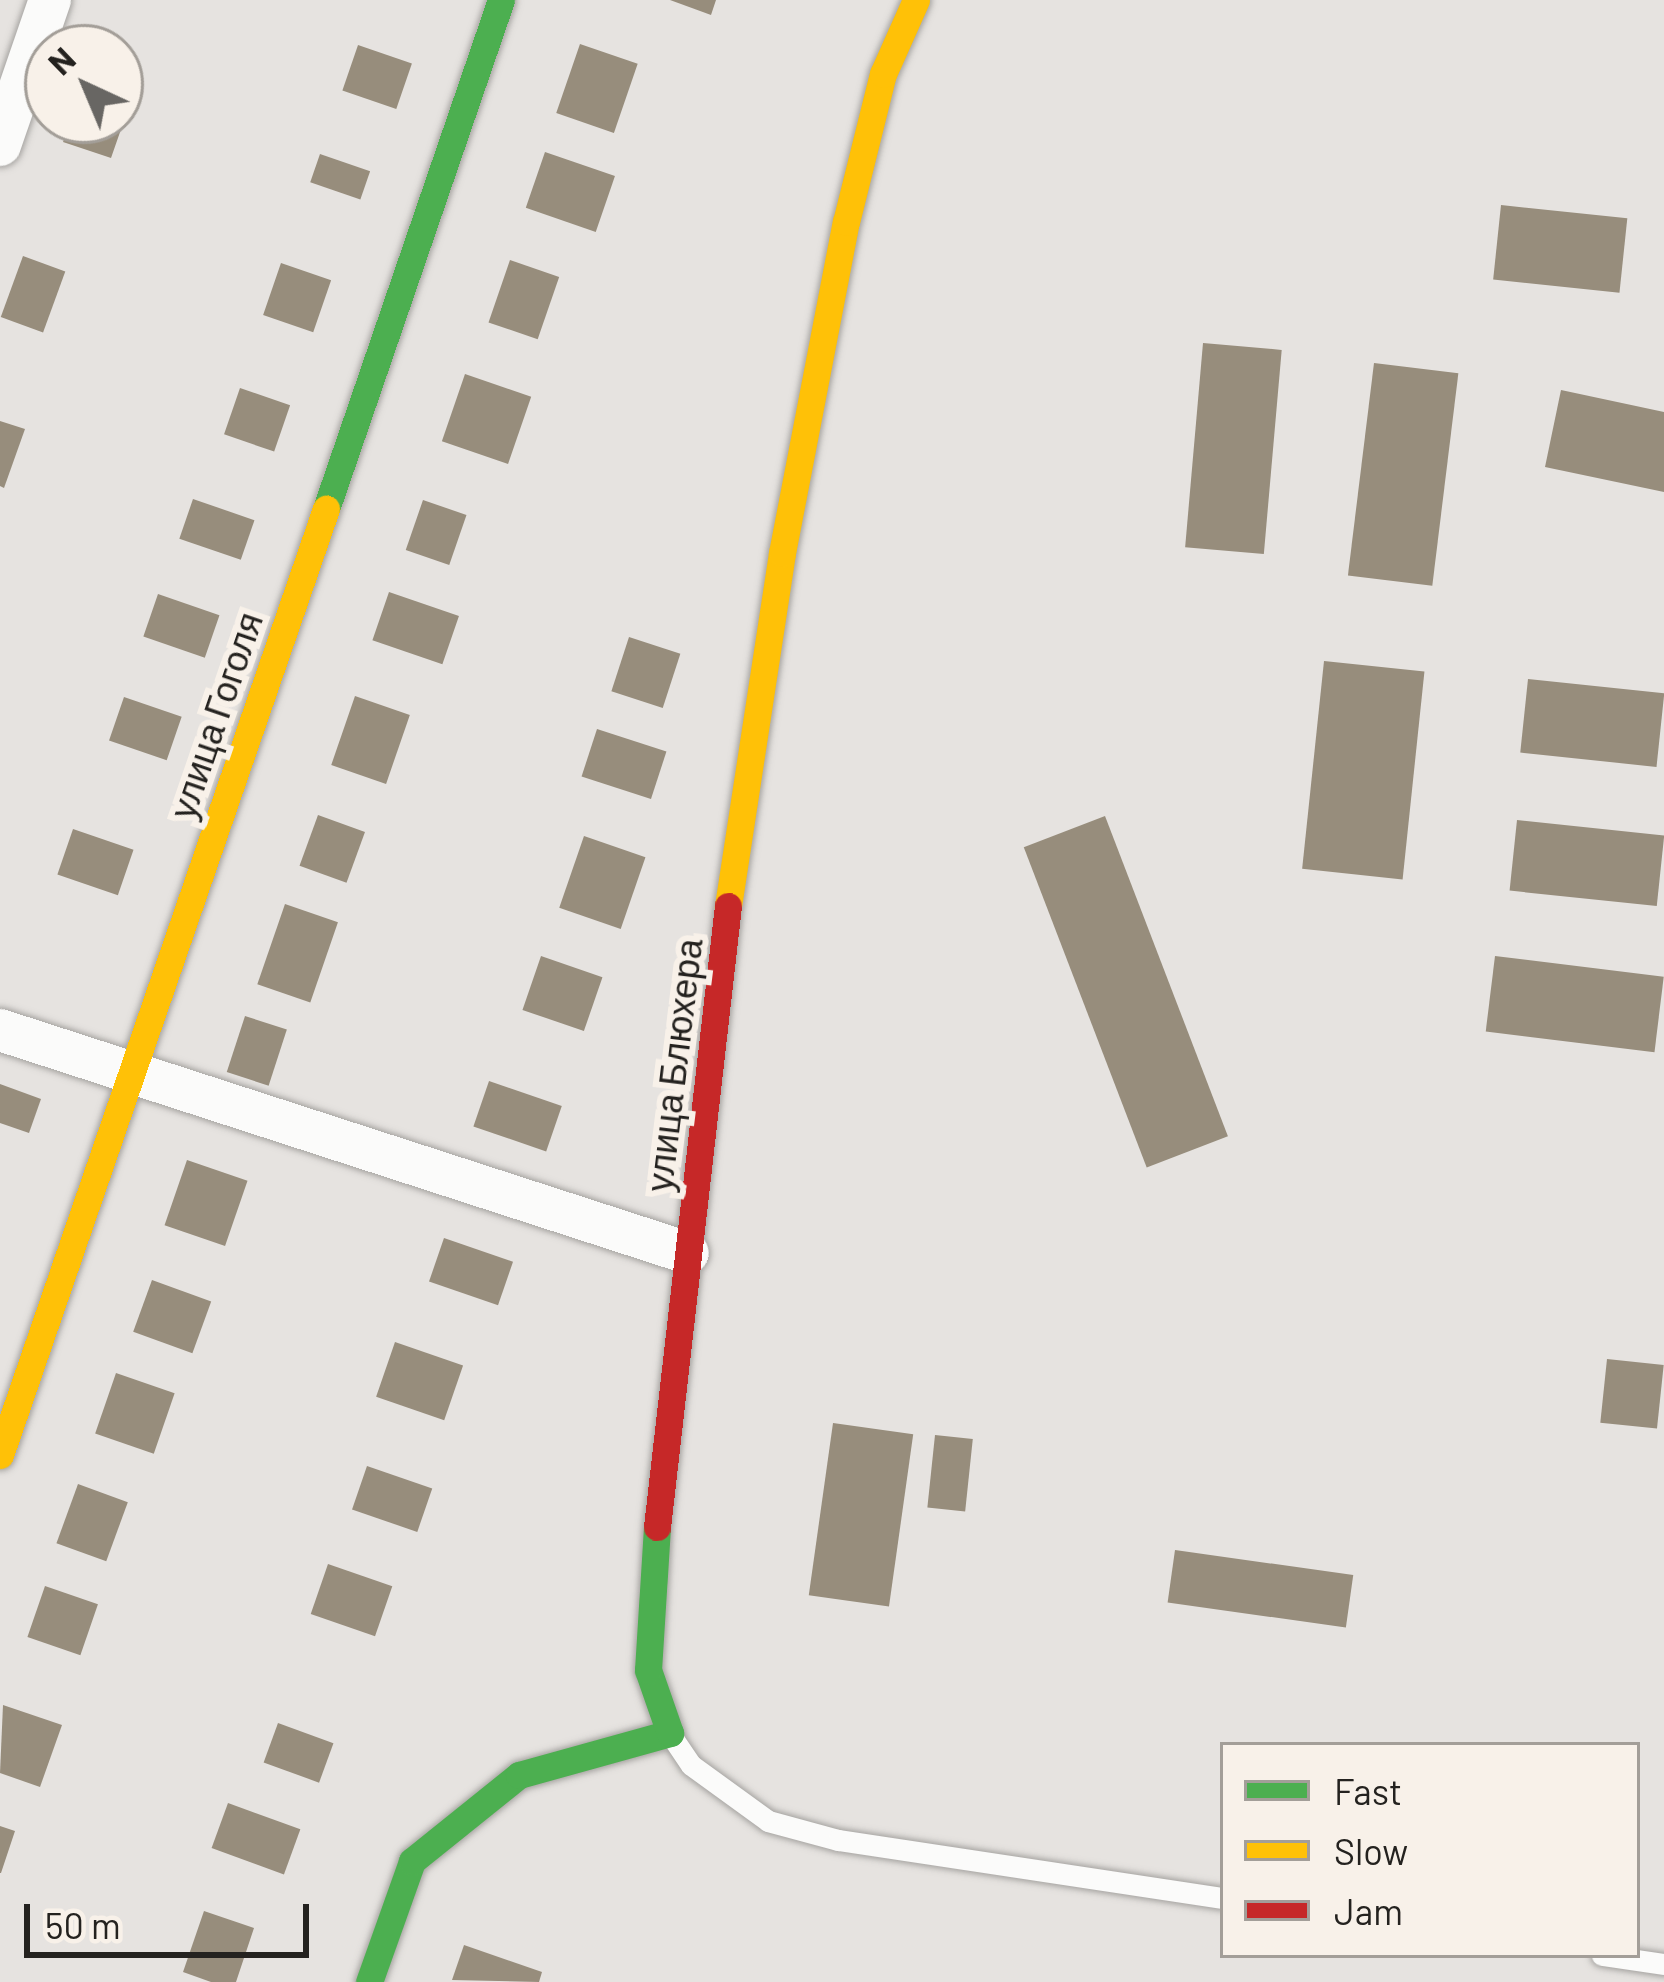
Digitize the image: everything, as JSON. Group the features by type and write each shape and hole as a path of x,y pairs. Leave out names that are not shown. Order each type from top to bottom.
{"street":[{"path":"0,145 50,0"},
{"name":"улица Гоголя","path":"0,1455 502,0"},
{"name":"улица Блюхера","path":"670,1733 648,1670 648,1601 734,858 782,553 846,222 883,74 916,0"},
{"path":"0,1030 688,1253"},
{"path":"369,1982 412,1862 519,1775 670,1733"}],"lane":[{"path":"670,1733 706,1779 768,1821 838,1840 1220,1898"},
{"path":"1623,1958 1664,1964"}],"building":[{"path":"670,0 716,0 711,15"},
{"path":"580,44 638,64 614,133 556,113"},
{"path":"358,45 412,64 396,109 342,90"},
{"path":"69,144 116,144 111,158"},
{"path":"545,152 615,176 596,232 526,208"},
{"path":"320,154 370,171 360,200 310,182"},
{"path":"1501,205 1627,218 1619,293 1493,280"},
{"path":"23,256 65,271 43,332 1,317"},
{"path":"510,260 559,277 538,339 489,322"},
{"path":"281,263 331,280 313,332 263,315"},
{"path":"1203,343 1282,350 1264,554 1185,547"},
{"path":"1374,363 1458,373 1432,586 1348,575"},
{"path":"465,374 531,397 508,464 442,441"},
{"path":"240,388 290,405 274,452 224,434"},
{"path":"1561,390 1664,412 1664,492 1545,467"},
{"path":"0,421 25,429 4,488 0,486"},
{"path":"193,499 254,520 241,560 179,539"},
{"path":"423,500 466,515 449,565 406,550"},
{"path":"389,592 459,616 442,664 372,640"},
{"path":"158,594 219,615 205,658 143,637"},
{"path":"629,637 680,654 663,708 611,691"},
{"path":"1324,661 1424,672 1403,879 1302,869"},
{"path":"1528,679 1664,693 1657,767 1520,753"},
{"path":"355,696 410,715 386,784 331,765"},
{"path":"124,697 182,717 167,760 109,740"},
{"path":"597,729 666,752 651,799 582,777"},
{"path":"318,815 365,832 347,883 300,866"},
{"path":"1105,816 1228,1136 1147,1167 1024,847"},
{"path":"1517,820 1664,835 1657,906 1510,891"},
{"path":"73,829 134,850 118,895 57,874"},
{"path":"584,836 645,857 621,929 559,908"},
{"path":"285,904 338,922 310,1003 257,984"},
{"path":"541,956 602,977 584,1031 522,1010"},
{"path":"1495,956 1664,977 1654,1052 1486,1031"},
{"path":"245,1016 287,1030 269,1086 227,1072"},
{"path":"489,1081 562,1106 546,1151 473,1126"},
{"path":"0,1084 41,1099 29,1133 0,1123"},
{"path":"187,1160 248,1181 225,1246 165,1225"},
{"path":"444,1238 513,1262 498,1305 429,1281"},
{"path":"152,1280 211,1302 192,1353 133,1332"},
{"path":"395,1342 463,1365 444,1420 376,1397"},
{"path":"1607,1359 1664,1365 1657,1429 1600,1423"},
{"path":"116,1373 175,1393 154,1454 95,1434"},
{"path":"833,1423 913,1434 889,1607 809,1595"},
{"path":"935,1435 973,1439 965,1512 927,1508"},
{"path":"367,1466 432,1488 417,1532 352,1509"},
{"path":"78,1484 128,1502 106,1561 56,1543"},
{"path":"1175,1550 1353,1575 1346,1628 1168,1602"},
{"path":"328,1564 392,1586 375,1636 311,1614"},
{"path":"45,1586 98,1604 80,1655 27,1637"},
{"path":"3,1705 62,1725 40,1787 0,1773"},
{"path":"278,1723 333,1743 319,1783 264,1762"},
{"path":"228,1803 300,1829 284,1874 212,1848"},
{"path":"0,1826 15,1831 1,1873 0,1873"},
{"path":"204,1911 254,1928 236,1982 211,1982 183,1972"},
{"path":"464,1945 542,1972 539,1982 452,1980"}],"traffic: fast":[{"path":"326,509 501,0"},
{"path":"369,1982 412,1861 519,1775 670,1733 648,1670 657,1527"}],"traffic: slow":[{"path":"728,906 782,553 846,222 883,74 916,0"},
{"path":"0,1455 326,509"}],"traffic: jam":[{"path":"657,1527 728,906"}]}
